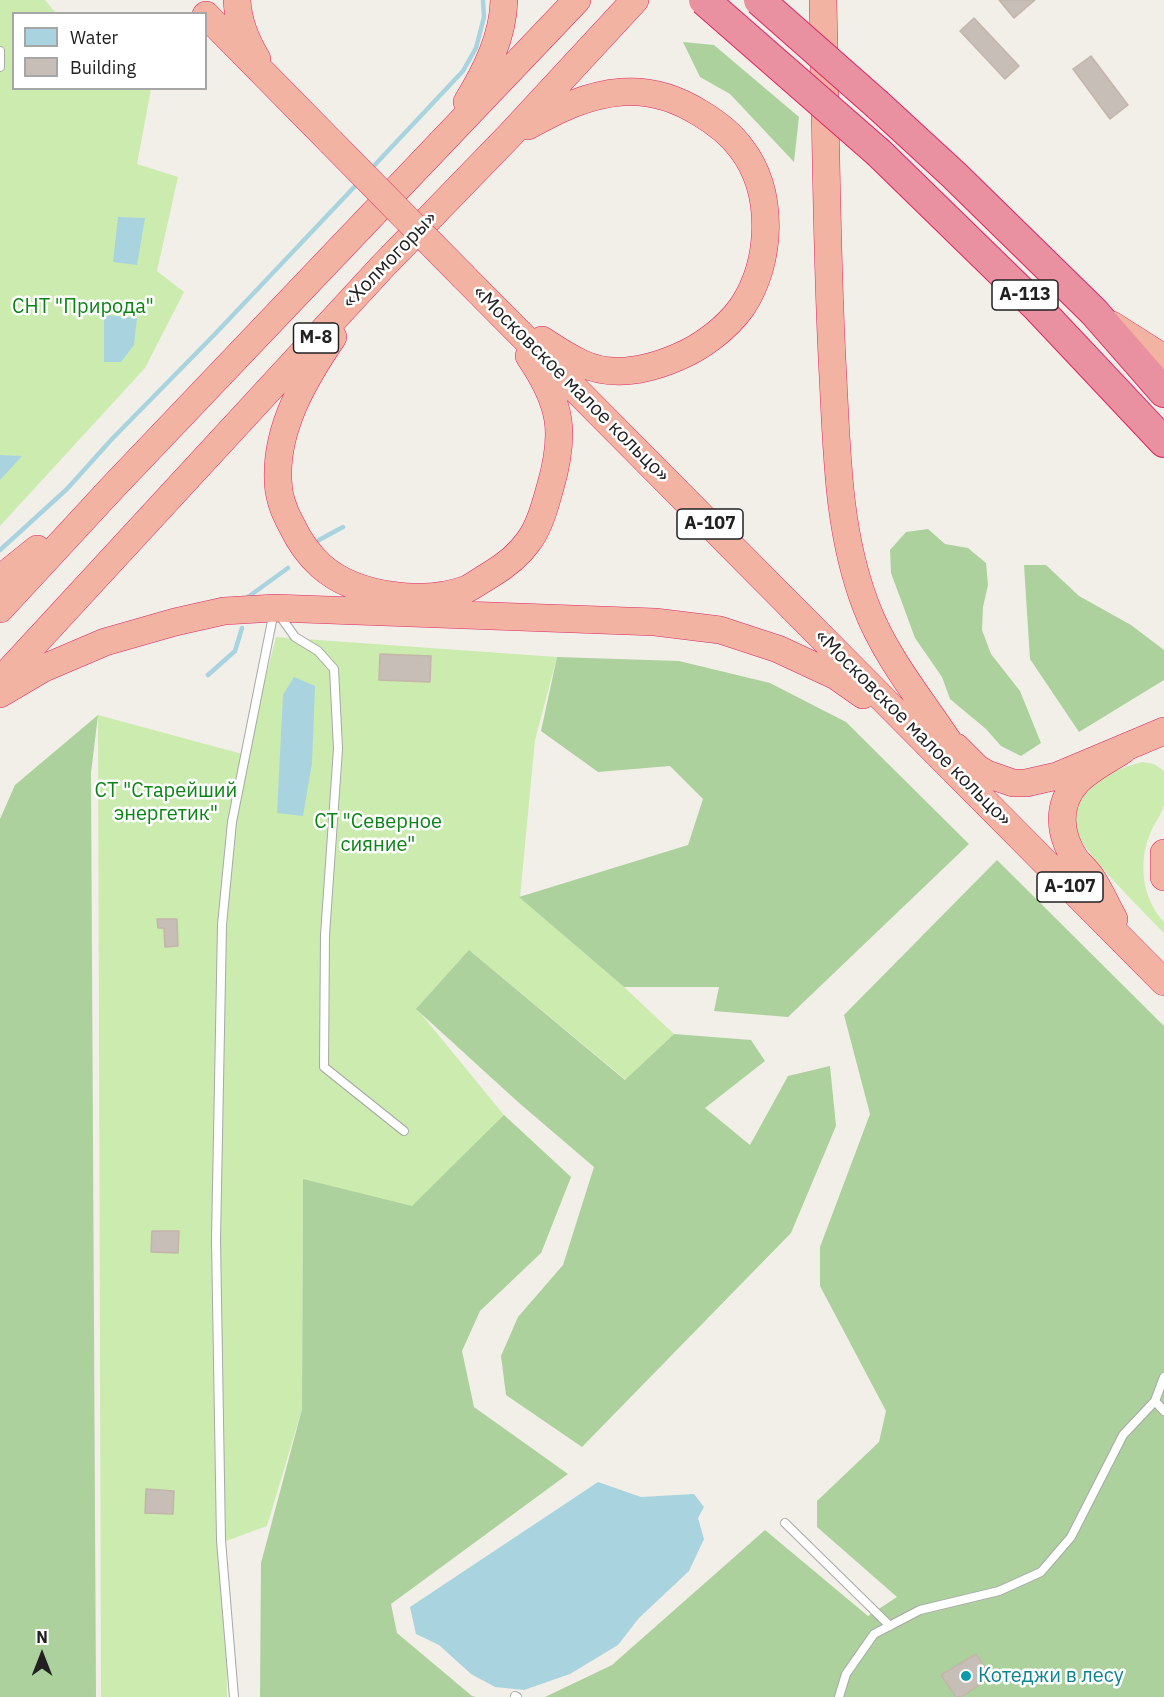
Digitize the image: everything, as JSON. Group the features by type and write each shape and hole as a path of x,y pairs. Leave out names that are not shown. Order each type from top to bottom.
{"highway":[{"name":"«Московское малое кольцо»","path":"190,0 203,12"},
{"path":"237,0 238,12 248,43 268,79"},
{"path":"439,145 475,89 496,45 504,17 504,0"},
{"name":"М-8","path":"0,609 112,488 577,0"},
{"name":"«Холмогоры»","path":"0,681 382,267 509,136 635,0"},
{"name":"А-113","path":"704,0 879,153 1036,306 1164,442"},
{"name":"А-113","path":"759,0 954,175 1094,312 1164,392"},
{"path":"823,0 831,342 839,490 845,529 856,580 879,636 920,700 949,739 987,803"},
{"name":"«Московское малое кольцо»","path":"207,16 1164,982"},
{"path":"500,312 582,364 627,372 657,366 687,354 716,335 741,308 756,278 764,243 765,210 757,177 741,148 716,122 685,104 656,94 623,92 598,96 568,104 509,136"},
{"path":"382,267 307,379 291,413 281,442 278,479 284,511 299,540 322,567 354,586 392,597 434,597 468,588 507,565 529,542 546,504 557,464 560,434 556,404 545,379 500,312"},
{"path":"1094,312 1164,358"},
{"path":"0,579 112,488"},
{"path":"0,694 44,668 105,642 174,622 224,611 275,608 655,622 720,630 778,649 836,676 915,730"},
{"path":"949,739 977,768 1013,783 1041,781 1057,777 1096,759 1164,736"},
{"path":"1128,748 1078,781 1067,795 1061,816 1067,843 1076,860 1092,878 1129,946"},
{"path":"1164,853 1164,878"}],"lane":[{"path":"0,51 0,67"},
{"path":"275,608 295,637 318,651 334,669 338,749 326,935 324,1067 404,1131"},
{"path":"234,1697 221,1540 216,1239 222,925 232,822 275,608"},
{"path":"839,1697 846,1674 874,1634 920,1610 999,1590 1041,1572 1071,1537 1123,1435 1155,1401 1164,1377"},
{"path":"1155,1401 1164,1411"},
{"path":"785,1524 890,1626"}],"green space":[{"name":"СНТ \"Природа\"","path":"0,0 45,0 55,12 12,12 12,90 151,90 137,164 178,177 157,271 184,292 145,368 0,526"},
{"path":"683,42 714,45 799,117 794,162 730,94 700,77"},
{"path":"928,529 945,544 968,548 986,563 988,585 983,607 982,630 991,654 1020,691 1041,743 1021,756 1001,746 986,729 950,699 942,677 915,638 891,573 890,550 906,532"},
{"path":"1024,565 1046,565 1079,596 1131,625 1164,650 1164,680 1079,732 1030,659"},
{"name":"СТ \"Северное сияние\"","path":"276,637 557,657 535,740 520,897 624,987 674,1034 626,1080 470,951 417,1009 504,1115 571,1177 541,1253 494,1270 303,1180 302,1409 267,1526 226,1541 227,1697 101,1697 98,715 246,755"},
{"path":"557,657 679,661 770,683 846,722 969,844 788,1017 714,1011 719,987 624,987 519,897 688,845 703,799 670,766 598,772 541,731"},
{"path":"98,715 91,773 96,1697 0,1697 0,819 15,785"},
{"path":"1143,762 1154,764 1164,771 1164,804 1146,845 1143,868 1151,902 1164,922 1164,933 1100,865 1079,837 1075,827 1078,808 1084,796 1093,786 1112,772"},
{"path":"997,860 1164,1026 1164,1697 545,1697 612,1665 765,1530 868,1616 897,1597 817,1527 817,1501 879,1442 886,1411 820,1286 820,1247 870,1114 844,1015"},
{"path":"469,950 625,1080 674,1034 751,1040 765,1061 705,1108 750,1145 788,1076 830,1066 836,1126 791,1233 582,1447 506,1395 501,1356 518,1317 563,1265 594,1167 518,1102 416,1009"},
{"path":"504,1115 571,1177 541,1253 480,1311 462,1351 474,1407 568,1474 391,1604 397,1633 476,1697 260,1697 261,1563 302,1409 303,1179 412,1206"}],"water":[{"path":"118,217 145,218 137,265 113,262"},
{"path":"104,315 137,318 134,345 121,362 104,362"},
{"path":"0,455 22,456 0,480"},
{"path":"294,677 315,686 312,763 303,816 277,813 283,695"},
{"path":"598,1482 641,1497 694,1494 704,1507 698,1518 704,1539 689,1571 639,1618 618,1645 570,1674 524,1690 495,1687 471,1674 439,1645 416,1634 410,1607"}],"building":[{"path":"999,0 1035,0 1014,18"},
{"path":"974,18 1019,66 1005,79 960,31"},
{"path":"1091,56 1128,105 1110,119 1073,69"},
{"path":"380,654 431,656 430,682 379,680"},
{"path":"157,919 177,919 178,946 165,947 164,928 158,928"},
{"path":"152,1231 179,1231 178,1253 151,1252"},
{"path":"146,1489 174,1491 173,1514 145,1513"},
{"name":"Котеджи в лесу","path":"976,1654 991,1677 961,1697 956,1697 941,1675"}],"waterway":[{"path":"370,170 463,71 476,48 484,17 483,0"},
{"path":"0,550 67,489 112,439 358,183"},
{"path":"319,540 343,527"},
{"path":"248,597 288,568"},
{"path":"208,675 235,651 242,628"}],"place":[{"name":"Котеджи в лесу","path":"966,1676"}],"park label":[{"name":"СТ \"Старейший энергетик\"","path":"166,802"}]}
